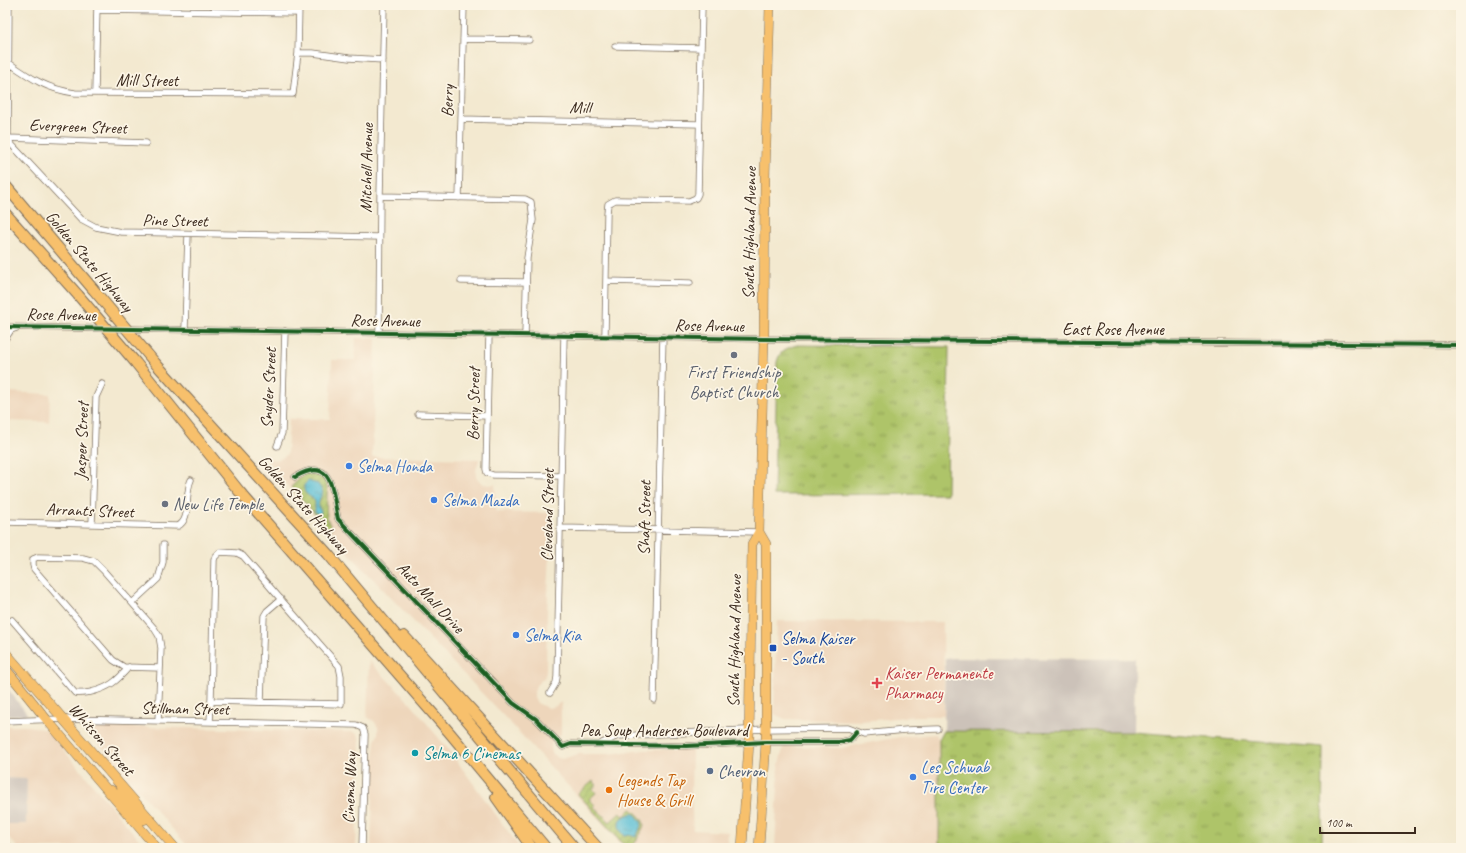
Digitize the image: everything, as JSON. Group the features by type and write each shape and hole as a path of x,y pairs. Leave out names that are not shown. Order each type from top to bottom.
{"highway":[{"name":"Golden State Highway","path":"5,185 156,364 328,554 574,848"},
{"name":"Golden State Highway","path":"5,212 136,363 239,491 449,732 546,848"},
{"path":"328,554 450,685 598,848"},
{"path":"449,732 532,848"}],"main road":[{"name":"South Highland Avenue","path":"742,848 749,743 752,544 759,532 764,339 765,178 770,5"},
{"name":"South Highland Avenue","path":"759,532 766,544 766,742 759,848"},
{"name":"Whitson Street","path":"5,652 175,848"},
{"name":"Whitson Street","path":"5,668 47,720 158,848"},
{"path":"106,788 121,796 141,819 143,820 149,818"},
{"path":"158,848 165,846 167,848"}],"street":[{"path":"8,138 9,5"},
{"path":"299,5 298,53 314,53 349,58 383,60"},
{"name":"Mitchell Avenue","path":"379,333 379,237 384,5"},
{"name":"Berry","path":"459,198 464,5"},
{"path":"604,336 608,204 615,200 683,202 693,200 698,194 702,5"},
{"path":"95,93 97,8 298,13"},
{"path":"463,39 529,40"},
{"path":"5,45 9,50"},
{"path":"615,46 701,48"},
{"name":"Mill Street","path":"9,63 52,89 76,93 292,94 298,53"},
{"name":"Mill","path":"461,119 700,124"},
{"name":"Evergreen Street","path":"8,138 146,142"},
{"name":"Pine Street","path":"8,138 11,144 74,213 88,223 104,230 117,232 188,234 379,237"},
{"path":"380,196 524,199 531,202 532,220 525,282 525,335"},
{"path":"186,329 188,234"},
{"path":"460,281 525,282"},
{"path":"606,281 690,282"},
{"path":"5,339 11,330 24,326"},
{"name":"Rose Avenue","path":"5,327 24,326 764,339"},
{"name":"Snyder Street","path":"276,446 282,433 285,331"},
{"name":"Berry Street","path":"489,334 487,473 493,475 561,476"},
{"name":"Cleveland Street","path":"550,693 557,680 564,336"},
{"name":"Shaft Street","path":"654,700 662,337"},
{"name":"East Rose Avenue","path":"764,339 1461,345"},
{"name":"Jasper Street","path":"92,524 96,397 102,384"},
{"path":"418,414 487,416"},
{"name":"Auto Mall Drive","path":"295,477 305,471 315,470 324,472 328,476 332,485 338,519 513,703 536,719 563,747"},
{"name":"Arrants Street","path":"5,522 175,526 183,523 186,517 187,492 191,480"},
{"path":"561,528 759,532"},
{"path":"132,603 158,579 163,562 163,545"},
{"path":"210,701 341,704 341,676 339,666 240,553 224,552 216,555 214,560 210,701 210,722"},
{"path":"158,721 161,648 159,636 154,628 94,561 77,558 38,557 33,559 32,565 34,569 109,656 120,665 128,667 160,668"},
{"path":"261,702 264,616 267,611 281,599"},
{"path":"12,620 75,693 84,694 106,688 121,676 128,667"},
{"name":"Stillman Street","path":"5,721 63,719 356,725 363,728"},
{"name":"Cinema Way","path":"362,848 365,734 363,728"},
{"path":"766,729 848,728 864,734 906,730 938,730"},
{"name":"Pea Soup Andersen Boulevard","path":"600,744 618,736 766,729"},
{"path":"766,742 839,742 850,740 857,732"},
{"name":"Pea Soup Andersen Boulevard","path":"563,747 570,744 686,746 766,742"}],"shaded area":[{"path":"356,338 376,339 372,457 479,459 476,476 477,479 483,484 495,484 496,512 552,513 546,672 544,678 536,685 534,697 537,703 549,708 556,706 561,702 561,734 552,741 552,753 556,757 562,759 579,754 609,754 646,750 692,750 691,792 693,830 728,832 727,848 625,848 516,729 356,561 286,484 265,458 277,460 287,454 289,419 330,419 332,360 355,360"},
{"path":"7,392 50,394 49,422 7,421"},
{"path":"777,621 943,622 944,716 917,716 862,721 785,719 774,714"},
{"path":"945,658 1135,659 1134,732 944,731"},
{"path":"369,661 411,704 451,753 520,848 371,848 375,741 378,734 378,727 374,721 367,717"},
{"path":"5,685 28,715 5,715"},
{"path":"5,726 28,726 47,730 146,848 18,848 5,833 5,824 26,824 27,779 5,778"},
{"path":"97,726 352,732 358,734 360,740 356,848 189,848 92,736 92,731"},
{"path":"936,734 939,740 939,848 775,848 779,764 784,746 841,748 900,737"},
{"path":"5,778 27,779 26,824 5,824"}],"green space":[{"path":"797,345 949,347 947,494 774,495 777,362 784,350"},
{"path":"305,473 321,473 325,480 327,486 326,507 328,521 332,528 329,530 291,487"},
{"path":"944,731 1134,732 1323,747 1322,848 939,848 939,740"},
{"path":"593,781 597,785 593,789 596,793 589,799 595,805 594,807 610,822 620,813 624,816 631,809 642,820 644,826 634,844 638,848 627,848 578,794"}],"water":[{"path":"308,481 318,484 323,492 319,504 321,511 320,515 315,512 315,500 304,491 304,485"},
{"path":"632,813 636,815 642,823 636,837 630,835 625,836 619,825 624,817"}],"cycle path":[{"path":"5,327 764,339 1461,345"},
{"path":"295,477 308,471 317,470 324,473 332,488 338,519 513,703 536,719 563,747 571,744 686,746 766,742 839,742 850,740 857,732"}],"place":[{"name":"First Friendship Baptist Church","path":"734,355"},
{"name":"Selma Honda","path":"349,466"},
{"name":"Selma Mazda","path":"434,500"},
{"name":"New Life Temple","path":"165,504"},
{"name":"Selma Kia","path":"516,635"},
{"name":"Selma Kaiser - South","path":"773,648"},
{"name":"Kaiser Permanente Pharmacy","path":"877,683"},
{"name":"Selma 6 Cinemas","path":"415,753"},
{"name":"Chevron","path":"710,771"},
{"name":"Les Schwab Tire Center","path":"913,777"},
{"name":"Legends Tap House & Grill","path":"609,790"}]}
